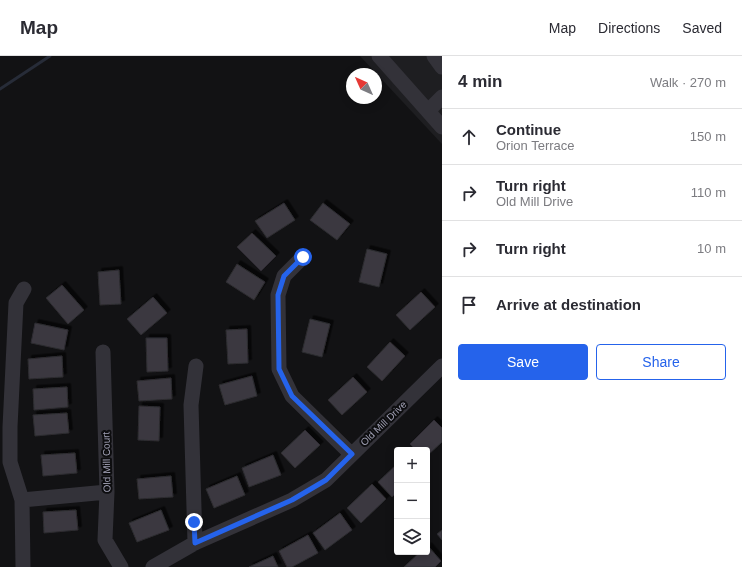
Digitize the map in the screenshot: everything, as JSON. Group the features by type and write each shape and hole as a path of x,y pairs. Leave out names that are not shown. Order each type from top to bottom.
{"street":[{"path":"379,56 442,128"},
{"path":"434,56 442,67"},
{"path":"428,111 442,97"},
{"path":"303,257 284,276 278,295 279,369 292,396 352,454"},
{"path":"23,567 22,500 10,462 10,427 16,303 24,289"},
{"name":"Old Mill Court","path":"103,352 107,492 105,540 121,567"},
{"path":"195,543 191,405 196,366"},
{"name":"Old Mill Drive","path":"153,567 195,543 292,500 326,480 442,366"},
{"path":"22,500 107,492"}],"shaded area":[{"path":"360,56 442,56 442,144 382,80 382,68 371,68"}],"building":[{"path":"284,203 295,220 267,238 255,221"},
{"path":"323,203 350,224 337,240 310,220"},
{"path":"252,233 276,256 261,271 237,247"},
{"path":"367,249 387,254 379,287 359,282"},
{"path":"237,264 265,282 254,300 226,282"},
{"path":"119,270 121,304 100,305 98,272"},
{"path":"62,285 84,310 68,324 46,298"},
{"path":"421,292 435,307 410,330 396,315"},
{"path":"153,297 167,313 141,335 127,319"},
{"path":"310,319 330,324 322,357 302,352"},
{"path":"35,323 68,330 64,350 31,343"},
{"path":"247,329 248,363 228,364 226,330"},
{"path":"146,338 167,338 168,371 147,372"},
{"path":"390,342 405,356 382,381 367,367"},
{"path":"62,356 63,377 29,379 28,359"},
{"path":"252,376 257,396 225,405 219,385"},
{"path":"353,377 367,392 342,415 328,400"},
{"path":"171,378 172,399 139,401 137,381"},
{"path":"67,387 68,407 34,410 33,389"},
{"path":"139,406 160,407 159,441 138,440"},
{"path":"67,413 69,433 35,436 33,415"},
{"path":"434,420 442,428 442,442 430,453 430,447 413,447 410,444"},
{"path":"305,430 320,445 295,468 281,453"},
{"path":"75,453 77,473 43,476 41,455"},
{"path":"273,455 281,475 249,487 242,468"},
{"path":"394,467 394,495 392,497 378,482"},
{"path":"171,476 173,497 139,499 137,479"},
{"path":"237,476 245,495 214,508 206,489"},
{"path":"372,484 386,499 361,523 347,508"},
{"path":"76,510 78,530 44,533 43,512"},
{"path":"161,510 169,530 137,542 129,523"},
{"path":"340,513 352,530 325,550 313,533"},
{"path":"442,530 442,540 437,534"},
{"path":"308,535 318,553 292,567 287,567 279,551"},
{"path":"430,548 441,561 435,567 404,567 417,555 430,555"},
{"path":"273,556 278,567 249,567"}],"waterway":[{"path":"0,89 50,56"}],"route":[{"path":"194,522 195,543 292,500 326,480 352,454 292,396 279,369 278,295 284,276 303,257"}]}
